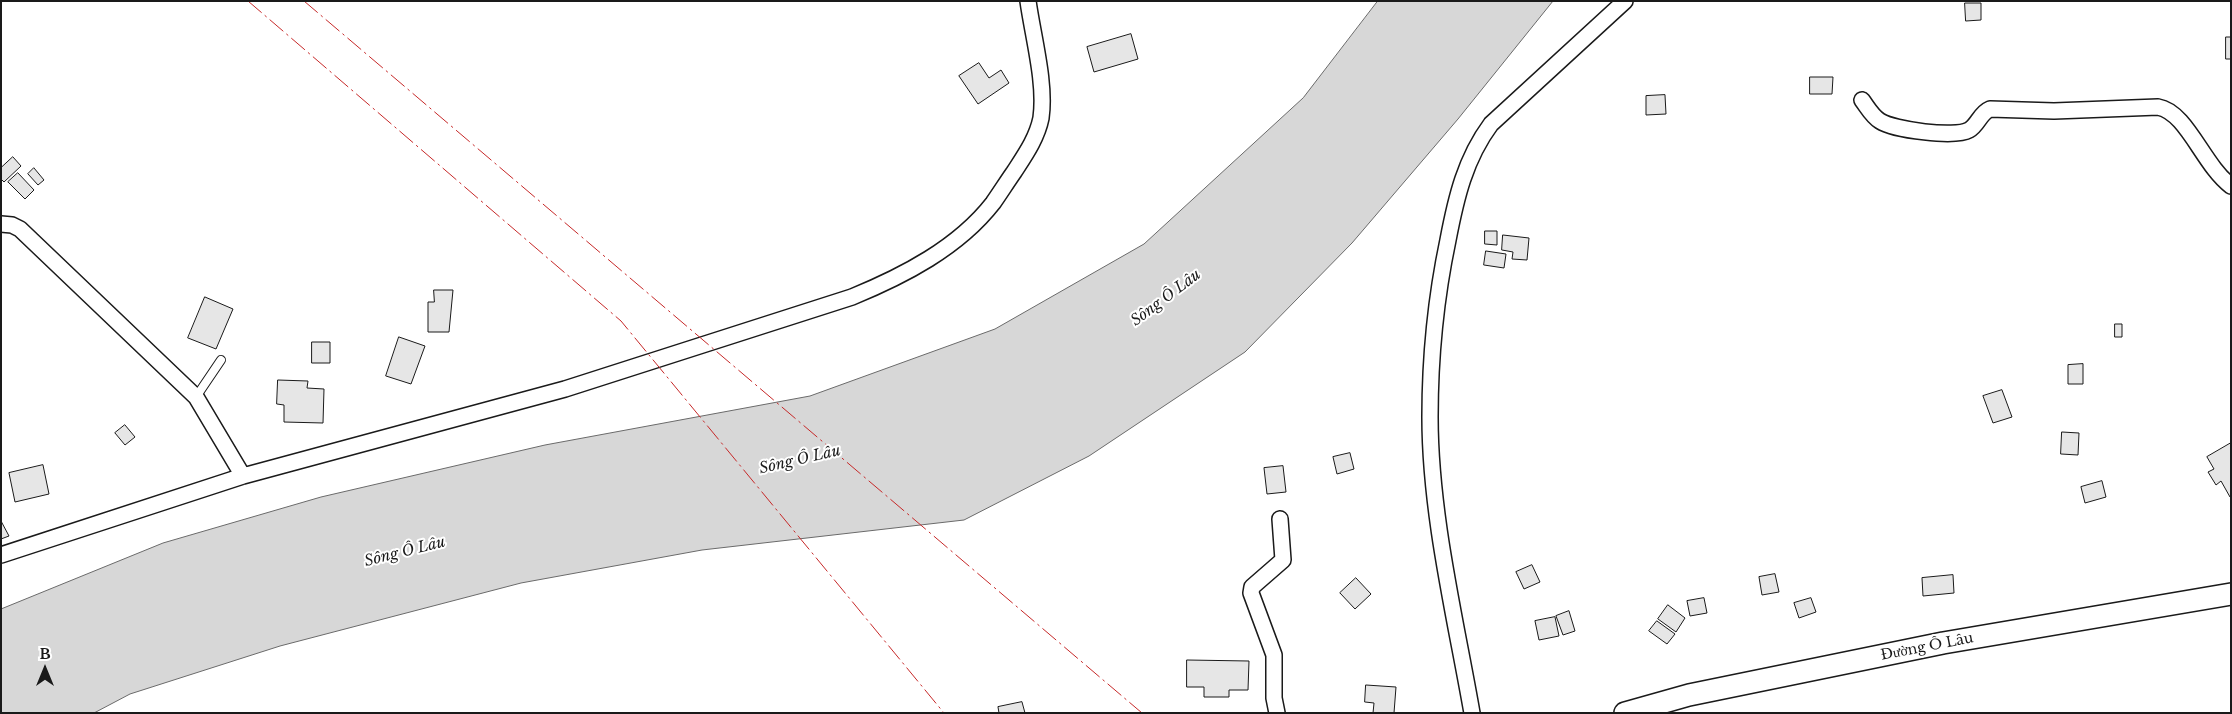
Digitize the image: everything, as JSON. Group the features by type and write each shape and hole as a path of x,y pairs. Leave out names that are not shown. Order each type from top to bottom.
{"main road":[{"name":"Đường Ô Lâu","path":"1625,713 1689,695 1943,643 2231,594"}],"street":[{"path":"1,555 243,476 565,389 852,297 890,281 926,261 972,224 992,204 1026,154 1037,132 1040,118 1041,88 1028,1"},
{"path":"1472,713 1440,526 1433,469 1430,417 1438,292 1455,204 1469,160 1478,140 1491,124 1625,1"},
{"path":"1862,100 1872,114 1891,126 1903,129 1958,133 1970,130 1983,113 1990,109 2054,111 2167,108 2179,119 2213,170 2231,186"},
{"path":"3,221 20,229 196,397 243,476"},
{"path":"1277,713 1274,698 1274,655 1251,593 1252,587 1283,560 1280,519"}],"lane":[{"path":"196,397 222,360"}],"water":[{"name":"Sông Ô Lâu","path":"1378,1 1553,1 1458,119 1352,243 1245,352 1089,456 964,520 702,550 521,583 280,646 130,694 94,713 1,713 1,609 163,543 321,497 545,445 810,396 995,329 1144,244 1303,98"}],"building":[{"path":"1965,3 1981,3 1981,20 1966,21"},
{"path":"1131,34 1138,59 1094,72 1087,47"},
{"path":"2226,37 2231,37 2231,59 2226,59"},
{"path":"979,63 989,78 1001,70 1009,83 978,104 959,76"},
{"path":"1810,77 1833,77 1832,94 1810,94"},
{"path":"1665,95 1666,114 1646,115 1646,96"},
{"path":"13,157 21,166 4,182 1,179 1,168"},
{"path":"34,168 44,180 38,185 28,174"},
{"path":"18,173 34,190 25,199 8,182"},
{"path":"1485,231 1497,231 1497,245 1485,244"},
{"path":"1503,235 1529,238 1527,260 1512,259 1513,252 1502,250"},
{"path":"1486,251 1506,254 1504,268 1484,265"},
{"path":"434,290 453,290 449,332 428,332 428,302 434,302"},
{"path":"205,297 233,309 216,349 188,338"},
{"path":"2115,324 2122,324 2122,337 2115,337"},
{"path":"399,337 425,346 411,384 386,376"},
{"path":"312,342 330,342 330,363 312,363"},
{"path":"2083,364 2083,384 2068,384 2068,365"},
{"path":"278,380 308,381 307,388 324,389 323,423 284,422 284,405 277,404"},
{"path":"2002,390 2012,417 1993,423 1983,396"},
{"path":"125,425 135,437 125,445 115,433"},
{"path":"2062,432 2079,433 2078,455 2061,454"},
{"path":"2231,443 2230,497 2221,481 2216,485 2208,472 2214,469 2207,457"},
{"path":"1350,453 1354,469 1337,474 1333,457"},
{"path":"43,465 49,494 15,502 9,473"},
{"path":"1283,466 1286,492 1267,494 1264,468"},
{"path":"2102,481 2106,497 2085,503 2081,487"},
{"path":"1,521 9,536 1,539"},
{"path":"1532,565 1540,582 1524,589 1516,572"},
{"path":"1775,574 1779,592 1762,595 1759,577"},
{"path":"1953,575 1954,593 1923,596 1922,578"},
{"path":"1356,578 1371,594 1355,609 1340,593"},
{"path":"1704,598 1707,613 1690,616 1687,601"},
{"path":"1811,598 1816,612 1799,618 1794,603"},
{"path":"1668,605 1685,618 1676,632 1658,619"},
{"path":"1569,611 1575,631 1563,635 1556,616"},
{"path":"1555,617 1559,636 1539,640 1535,621"},
{"path":"1657,621 1675,634 1667,644 1649,631"},
{"path":"1187,660 1249,661 1248,690 1229,690 1229,697 1204,697 1204,687 1187,687"},
{"path":"1366,685 1396,687 1394,713 1373,713 1374,703 1365,702"},
{"path":"1022,702 1025,713 999,713 998,707"}],"power":[{"path":"248,1 621,321 944,713"},
{"path":"304,1 1142,713"}]}
